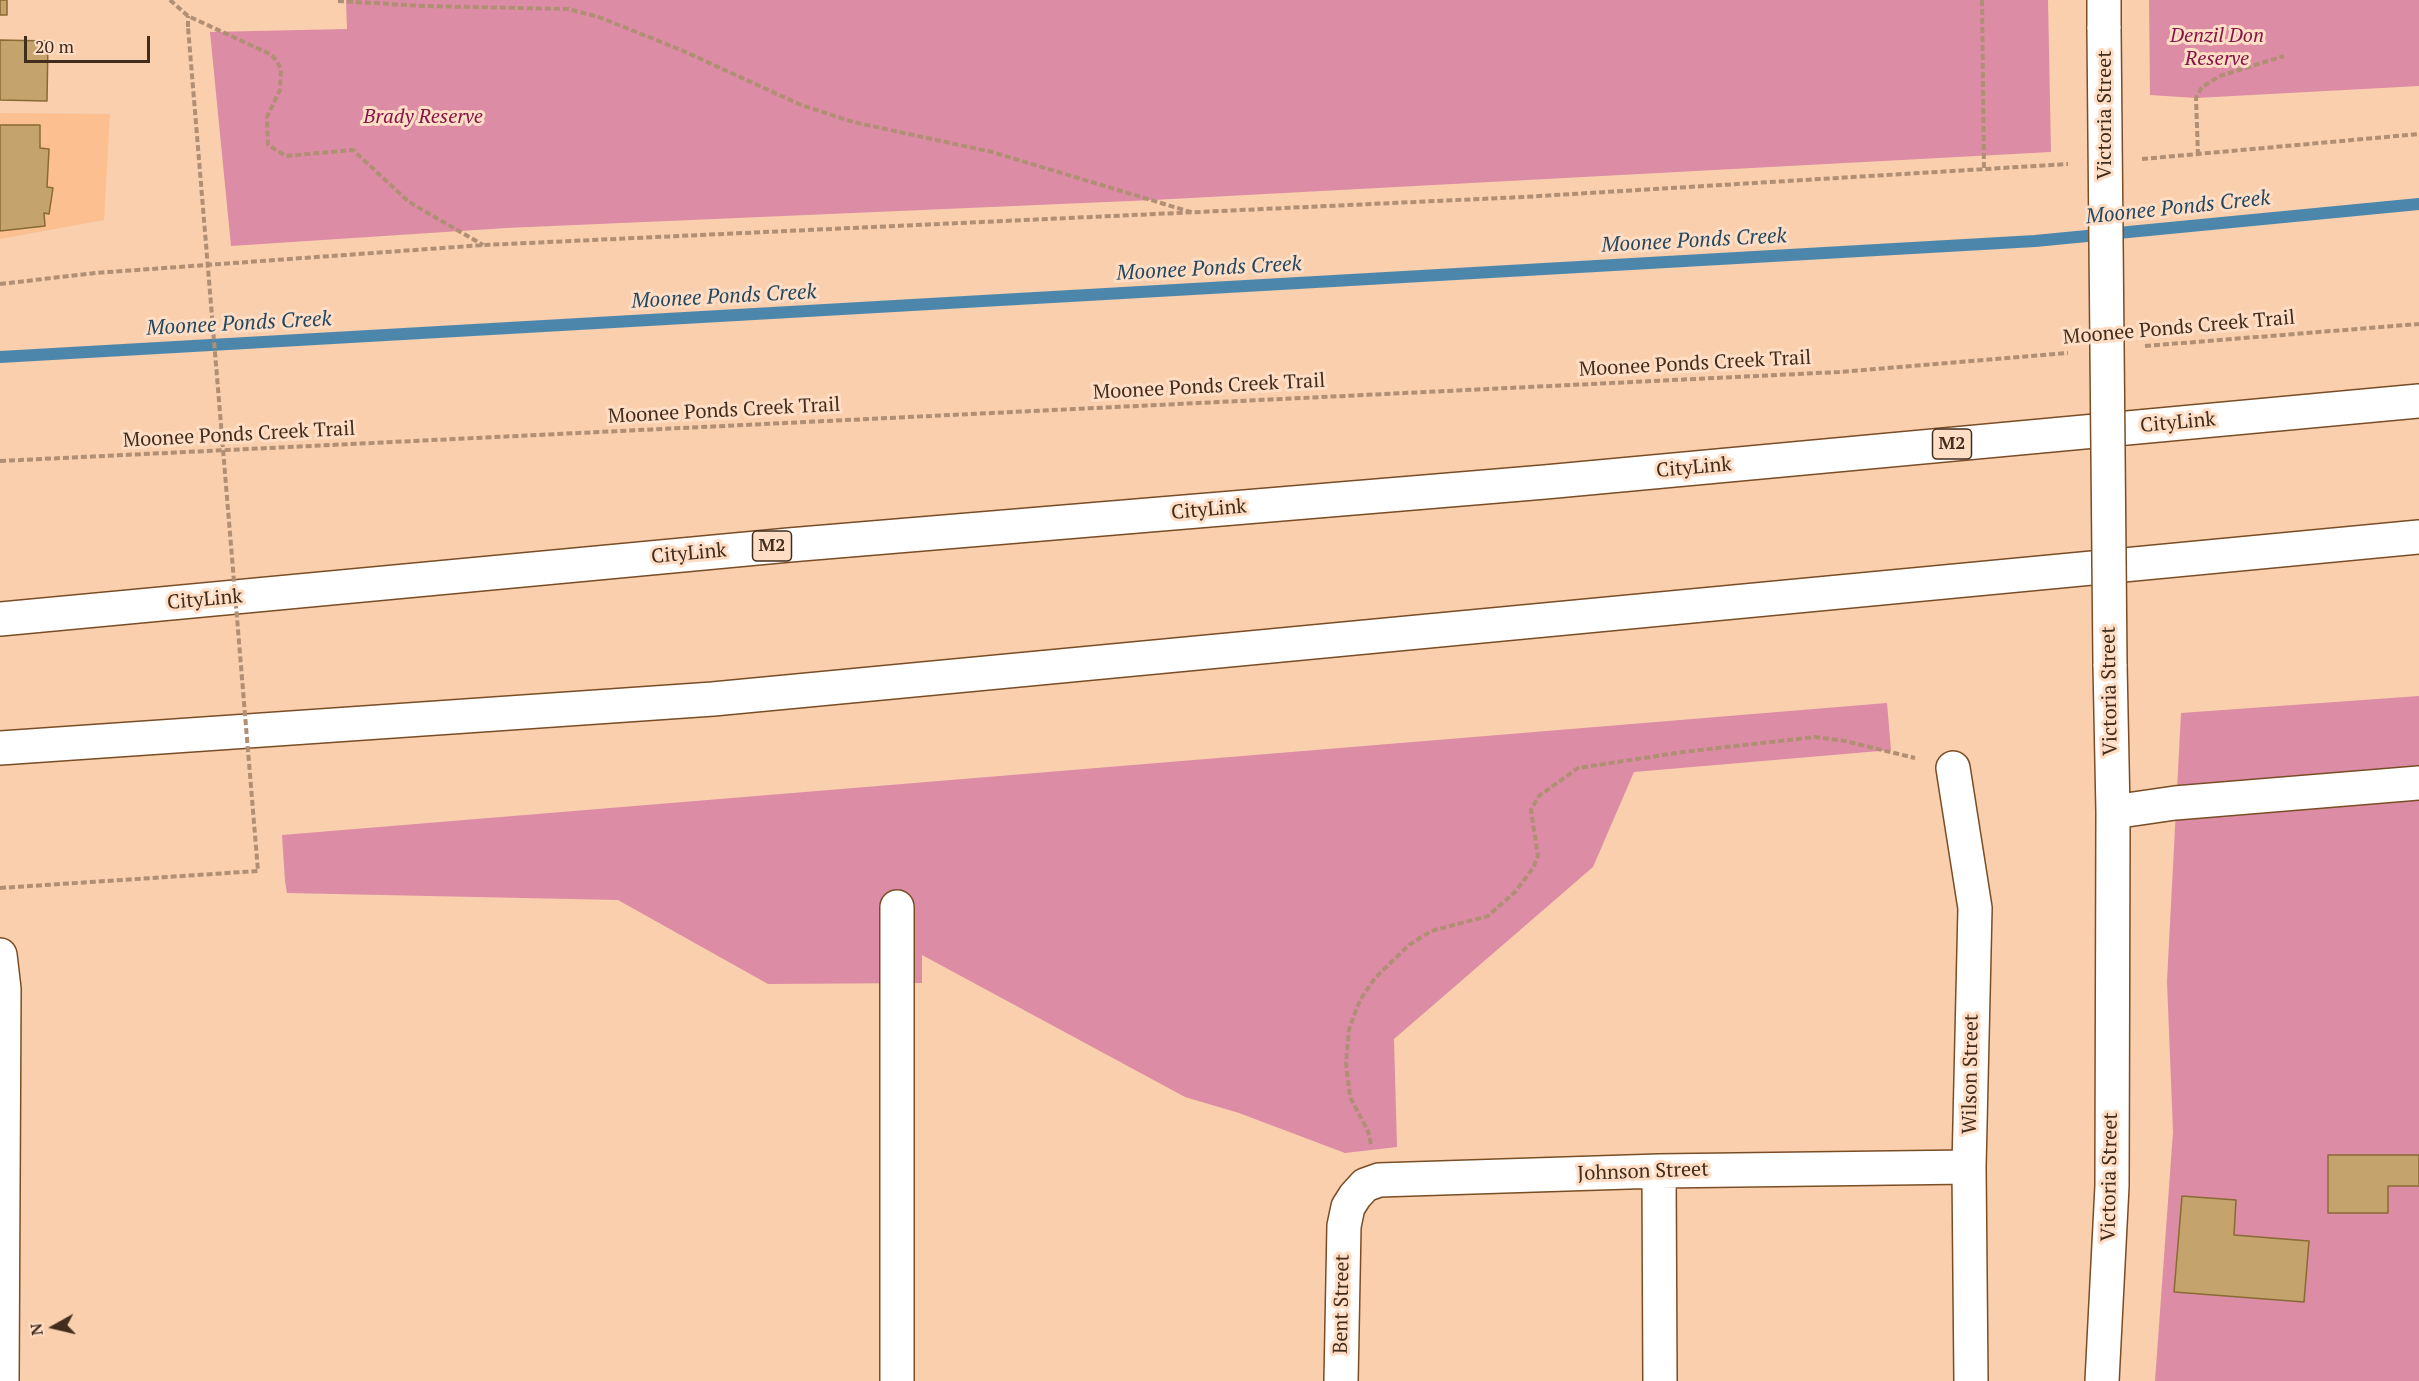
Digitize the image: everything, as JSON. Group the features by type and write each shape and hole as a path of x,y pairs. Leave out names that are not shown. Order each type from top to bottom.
{"main road":[{"name":"Victoria Street","path":"2102,1381 2112,1186 2113,812 2104,15"},
{"name":"CityLink","path":"0,619 789,545 1533,483 2419,401"},
{"path":"0,748 713,699 2419,537"},
{"name":"Wilson Street","path":"1953,768 1975,908 1969,1167 1971,1381"},
{"path":"2113,812 2175,803 2419,783"},
{"path":"897,907 897,1381"},
{"path":"0,955 4,989 2,1381"},
{"name":"Johnson Street","path":"1379,1180 1659,1171 1969,1167"},
{"path":"1659,1171 1660,1381"},
{"name":"Bent Street","path":"1341,1381 1344,1227 1348,1207 1355,1196 1365,1185 1379,1180"}],"path":[{"path":"170,0 188,16 272,55 281,68 280,90 267,117 268,145 286,156 353,150 409,202 484,245"},
{"path":"1982,0 1984,170"},
{"path":"338,1 424,6 568,9 609,21 681,50 801,105 853,122 992,152 1197,214"},
{"path":"0,888 258,871 188,16"},
{"path":"2198,154 2196,98 2202,87 2220,76 2284,56"},
{"path":"2138,159 2419,134"},
{"path":"0,284 95,273 484,245 1197,214 2079,163"},
{"name":"Moonee Ponds Creek Trail","path":"2135,347 2419,324"},
{"name":"Moonee Ponds Creek Trail","path":"0,461 1839,372 2076,352"},
{"path":"1379,1180 1368,1131 1350,1097 1346,1064 1349,1029 1360,1000 1375,978 1409,945 1431,931 1488,916 1515,892 1533,868 1538,856 1531,810 1539,796 1578,768 1683,752 1815,737 1845,741 1953,768"}],"shaded area":[{"path":"0,113 110,114 104,220 0,239"}],"green space":[{"name":"Brady Reserve","path":"346,0 2048,0 2051,152 1153,200 506,228 231,246 210,32 347,29"},
{"name":"Denzil Don Reserve","path":"2149,0 2419,0 2419,86 2196,98 2150,95"},
{"path":"2419,696 2419,1381 2155,1381 2173,1132 2167,981 2181,713"},
{"path":"1887,703 1891,750 1634,772 1593,867 1394,1039 1397,1147 1345,1153 1239,1113 1185,1097 922,955 922,983 768,984 618,900 287,893 285,881 282,835"}],"building":[{"path":"0,0 7,0 7,15 0,15"},
{"path":"0,40 48,41 47,101 0,100"},
{"path":"0,125 40,125 40,148 49,149 47,187 53,188 49,214 44,213 45,226 0,231"},
{"path":"2328,1155 2419,1155 2419,1186 2388,1186 2388,1213 2328,1213"},
{"path":"2182,1196 2236,1200 2234,1235 2309,1241 2304,1302 2174,1292"}],"waterway":[{"name":"Moonee Ponds Creek","path":"0,357 2035,241 2419,204"}]}
